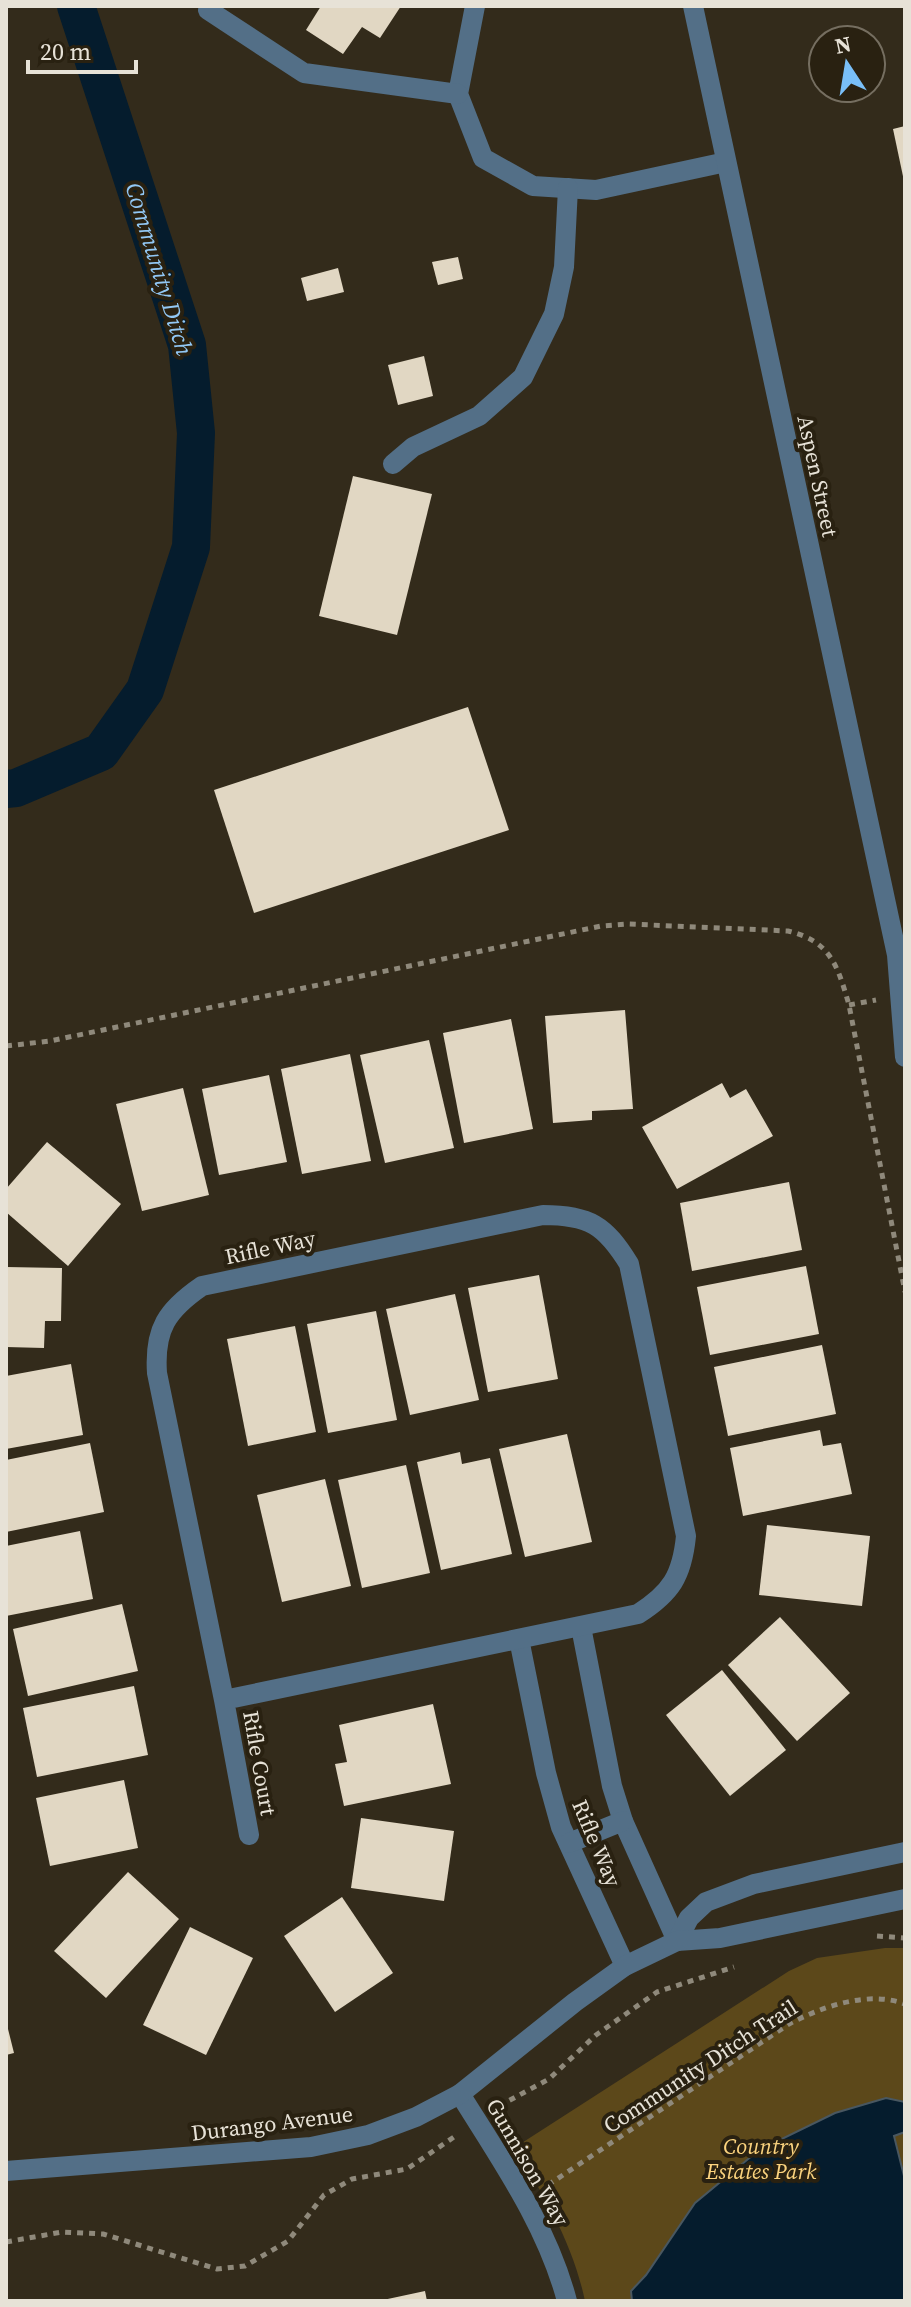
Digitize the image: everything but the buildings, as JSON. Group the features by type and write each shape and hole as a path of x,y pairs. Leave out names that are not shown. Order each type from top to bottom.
{"street":[{"path":"475,6 458,94 483,158 533,186 596,190 726,162"},
{"name":"Aspen Street","path":"693,6 897,955 905,1057"},
{"path":"208,10 304,73 458,94"},
{"path":"393,464 413,447 479,416 523,377 554,314 564,267 568,188"},
{"name":"Aspen Street","path":"897,955 905,975"},
{"name":"Rifle Way","path":"543,1215 570,1215 594,1224 615,1240 629,1264 686,1536 684,1560 674,1584 658,1601 638,1614 519,1639 224,1700 157,1373 156,1350 163,1323 179,1302 202,1286 543,1215"},
{"name":"Rifle Way","path":"581,1627 612,1786 623,1821 677,1941"},
{"name":"Rifle Way","path":"519,1639 546,1773 561,1827 625,1966"},
{"name":"Rifle Court","path":"224,1700 249,1835"},
{"path":"569,1843 623,1821"},
{"path":"677,1941 689,1918 706,1902 754,1884 905,1852"},
{"name":"Durango Avenue","path":"6,2171 311,2147 368,2135 416,2117 460,2094 625,1966 677,1941 720,1938 905,1899"},
{"name":"Gunnison Way","path":"460,2094 538,2221 567,2301"}],"path":[{"path":"6,1046 50,1041 601,926 628,924 773,931 806,936 825,949 839,969 846,993 905,1292"},
{"name":"Community Ditch Trail","path":"525,2201 789,2024 814,2011 856,2000 905,2004"}],"green space":[{"name":"Country Estates Park","path":"905,1948 905,2301 585,2301 557,2221 514,2148 789,1971 817,1958"}],"water":[{"path":"886,2098 905,2102 905,2132 894,2136 905,2180 905,2301 632,2301 631,2291 646,2275 695,2203 759,2150 835,2113"}],"waterway":[{"name":"Community Ditch","path":"6,789 16,788 101,752 145,690 191,547 196,433 187,345 76,6"}]}
